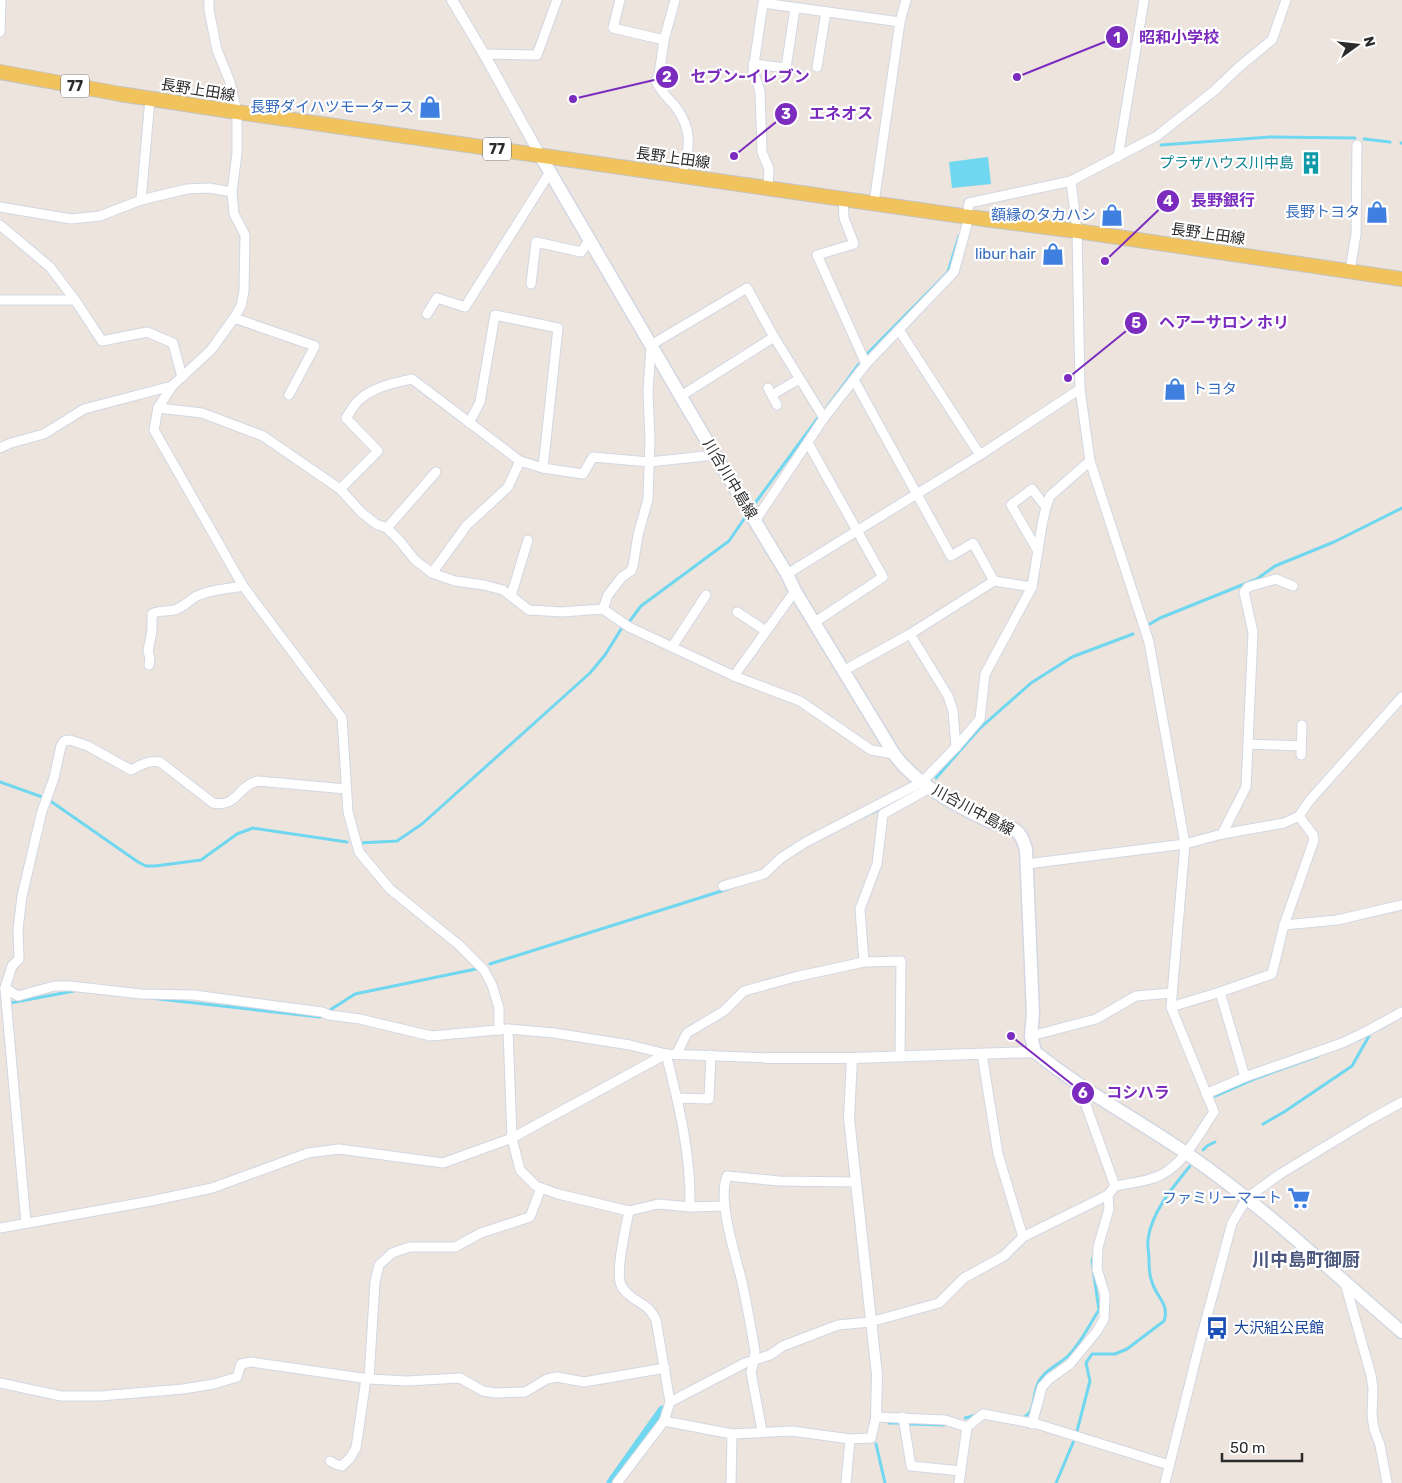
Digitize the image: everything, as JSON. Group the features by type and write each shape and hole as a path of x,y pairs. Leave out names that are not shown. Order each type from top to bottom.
{"main road":[{"name":"長野上田線","path":"0,72 150,99 237,112 1402,279"},
{"name":"川合川中島線","path":"540,155 715,456 787,574 795,591 903,767 926,785 990,822 1013,828 1022,836 1027,864 1032,1013 1031,1036 1035,1052"},
{"path":"1035,1052 1078,1083 1186,1153 1247,1198 1402,1332"}],"street":[{"path":"0,32 1,0"},
{"path":"209,0 209,10 217,50 230,82 237,112 237,153 232,192 234,214 245,235 244,291 241,306 211,350 172,386 158,408 154,430 243,586 342,718 348,812 359,852 390,889 459,944 484,970 492,985 503,1029 512,1138 520,1170 536,1186 541,1188 558,1194 629,1211 658,1204 690,1207 724,1206"},
{"path":"452,0 540,155"},
{"path":"484,54 537,55 557,0"},
{"path":"620,0 613,28 664,40"},
{"path":"675,0 664,40 659,75 656,81 659,88 686,122 689,137 687,160 682,175"},
{"path":"874,203 900,22 906,0"},
{"path":"1118,157 1144,0"},
{"path":"755,521 824,418 866,364 954,272 969,217 969,203 1071,181 1157,136 1215,90 1272,40 1286,0"},
{"path":"768,188 769,169 762,152 760,91 753,71 763,3 900,22"},
{"path":"753,64 786,68 795,8"},
{"path":"817,67 826,12"},
{"path":"141,200 150,99"},
{"path":"1350,271 1356,234 1357,145"},
{"path":"427,314 437,298 465,307 550,172"},
{"path":"670,1402 746,1363 770,1356 783,1346 838,1325 870,1322 940,1303 964,1278 1004,1256 1023,1238 1108,1195 1114,1186 1146,1180 1173,1168 1186,1153 1214,1112 1171,1007 1185,844 1149,642 1090,461 1080,389 1077,231 1071,181"},
{"path":"0,207 71,219 100,216 141,200 188,189 209,188 232,192"},
{"path":"843,199 844,218 854,244 817,255 866,364"},
{"path":"0,225 50,267 102,341 147,332 173,343 182,377"},
{"path":"531,284 536,242 581,252 589,241"},
{"path":"603,609 608,595 622,577 631,571 634,566 638,535 648,499 648,392 651,345 747,288 774,337 824,418"},
{"path":"1,300 75,300"},
{"path":"469,423 480,402 495,315 558,328 543,468"},
{"path":"234,318 315,346 289,395"},
{"path":"899,330 980,455"},
{"path":"681,396 774,337"},
{"path":"777,406 770,392 799,379"},
{"path":"340,490 378,451 346,418 358,401 374,390 392,383 412,380 520,461 543,468 583,474 593,456 649,462 715,456"},
{"path":"854,380 951,556 973,543 994,581"},
{"path":"0,448 44,434 84,409 172,386"},
{"path":"787,574 980,455 1080,389"},
{"path":"158,408 202,413 263,436 340,490 376,524 387,528 415,560 432,573 503,590 529,610 562,612 603,609 629,627 734,676 800,701 871,750 894,754"},
{"path":"808,442 883,577 815,622"},
{"path":"432,573 468,525 508,487 520,461"},
{"path":"864,962 860,909 877,864 883,814 926,785 980,719 985,674 1032,587 1046,507 1050,496 1090,461"},
{"path":"387,528 436,472"},
{"path":"1038,550 1011,505 1032,489 1046,507"},
{"path":"511,596 528,540"},
{"path":"1222,834 1246,787 1253,632 1244,592 1248,587 1276,579 1293,586"},
{"path":"843,671 910,634 994,581 1032,587"},
{"path":"149,665 148,651 152,630 152,614 158,611 176,610 196,596 243,586"},
{"path":"734,676 795,591"},
{"path":"672,647 706,595"},
{"path":"737,612 766,632"},
{"path":"910,634 948,696 953,711 956,747"},
{"path":"1027,864 1185,844 1222,834 1284,823 1299,816 1310,800 1402,697"},
{"path":"1249,744 1301,751 1302,725"},
{"path":"26,1223 3,992 12,966 19,959 18,929 22,896 42,811 54,778 61,746 64,741 70,740 88,746 131,770 144,762 160,762 213,803 222,805 231,802 248,784 258,781 346,789"},
{"path":"724,886 764,874 781,858 806,842 926,785"},
{"path":"1171,1007 1272,974 1284,925 1314,840 1313,835 1299,816"},
{"path":"1284,925 1337,920 1402,905"},
{"path":"678,1053 687,1032 724,1011 744,991 795,976 864,962 901,961 900,1056"},
{"path":"3,992 18,996 54,986 70,986 141,994 194,995 360,1018 431,1036 503,1029 554,1032 630,1045 666,1054 768,1058 852,1058 1035,1052"},
{"path":"1220,992 1245,1077"},
{"path":"1031,1036 1096,1019 1136,996 1172,993"},
{"path":"1206,1094 1245,1077 1342,1043 1367,1032 1402,1012"},
{"path":"666,1054 687,1151 690,1178 690,1207"},
{"path":"0,1228 151,1202 212,1188 308,1153 339,1149 443,1163 512,1138 666,1054"},
{"path":"982,1054 998,1154 1023,1238"},
{"path":"677,1098 709,1099 711,1055"},
{"path":"664,1421 732,1434 792,1431 850,1439 871,1438 876,1417 877,1375 849,1118 852,1058"},
{"path":"1078,1083 1114,1186"},
{"path":"1165,1483 1232,1223 1247,1198 1280,1174 1402,1102"},
{"path":"762,1432 751,1372 755,1351 724,1206 724,1183 726,1176 779,1181 856,1182"},
{"path":"330,1460 342,1466 356,1448 368,1379 373,1336 375,1282 379,1264 392,1253 410,1247 455,1247 481,1233 530,1216 541,1188"},
{"path":"1032,1424 1042,1387 1049,1379 1070,1364 1097,1331 1104,1319 1105,1294 1097,1269 1098,1247 1109,1209 1108,1195"},
{"path":"617,1483 664,1421 670,1402 656,1320 652,1311 645,1304 634,1299 621,1286 619,1272 629,1211"},
{"path":"1345,1283 1371,1375 1374,1429 1380,1445 1387,1483"},
{"path":"0,1383 61,1396 139,1394 222,1382 237,1377 241,1364 251,1362 368,1379 407,1381 460,1378 483,1391 495,1393 525,1392 547,1379 556,1377 584,1382 665,1368"},
{"path":"959,1483 967,1427 983,1414 1079,1436 1169,1465"},
{"path":"876,1417 946,1420 967,1427"},
{"path":"903,1417 911,1466 961,1471"},
{"path":"731,1483 732,1434"},
{"path":"846,1483 850,1439"}],"water":[{"path":"988,157 991,184 952,188 949,162"}],"waterway":[{"path":"1161,145 1270,137 1355,138"},
{"path":"1364,139 1390,142"},
{"path":"868,353 948,272 959,236"},
{"path":"825,410 859,364"},
{"path":"753,506 818,418"},
{"path":"1150,624 1160,618 1257,579 1275,566 1334,542 1402,508"},
{"path":"629,622 641,606 729,541 746,516"},
{"path":"359,843 397,841 422,824 590,673 605,655 623,626"},
{"path":"936,778 979,729 1031,683 1072,657 1133,634"},
{"path":"0,782 45,798"},
{"path":"49,800 146,866 201,860 237,834 253,828 347,842"},
{"path":"865,816 894,803"},
{"path":"490,964 728,889"},
{"path":"330,1010 355,994 476,969"},
{"path":"10,1003 74,991"},
{"path":"150,998 320,1017"},
{"path":"1358,1040 1390,1023"},
{"path":"1263,1124 1352,1066 1369,1036"},
{"path":"1215,1096 1254,1079 1318,1056"},
{"path":"1203,1150 1215,1142"},
{"path":"1077,1431 1090,1381 1086,1363 1092,1354 1115,1354 1127,1349 1164,1321 1164,1305 1150,1277 1148,1240 1158,1210 1190,1166"},
{"path":"1021,1418 1031,1411 1036,1389 1041,1378 1073,1351 1099,1310 1092,1261 1094,1255"},
{"path":"612,1483 663,1411"},
{"path":"965,1418 977,1415"},
{"path":"889,1423 900,1423"},
{"path":"911,1424 944,1425"},
{"path":"1056,1483 1075,1438"},
{"path":"876,1444 885,1483"}],"place":[{"name":"昭和小学校","path":"1017,77"},
{"name":"セブン-イレブン","path":"573,99"},
{"name":"長野ダイハツモータース","path":"430,107"},
{"name":"エネオス","path":"734,156"},
{"name":"プラザハウス川中島","path":"1311,163"},
{"name":"長野トヨタ","path":"1377,212"},
{"name":"額縁のタカハシ","path":"1112,215"},
{"name":"libur hair","path":"1053,254"},
{"name":"長野銀行","path":"1105,261"},
{"name":"ヘアーサロン ホリ","path":"1068,378"},
{"name":"トヨタ","path":"1175,389"},
{"name":"コシハラ","path":"1011,1036"},
{"name":"ファミリーマート","path":"1299,1198"},
{"name":"大沢組公民館","path":"1217,1328"}],"district":[{"name":"川中島町御厨","path":"1306,1260"}]}
